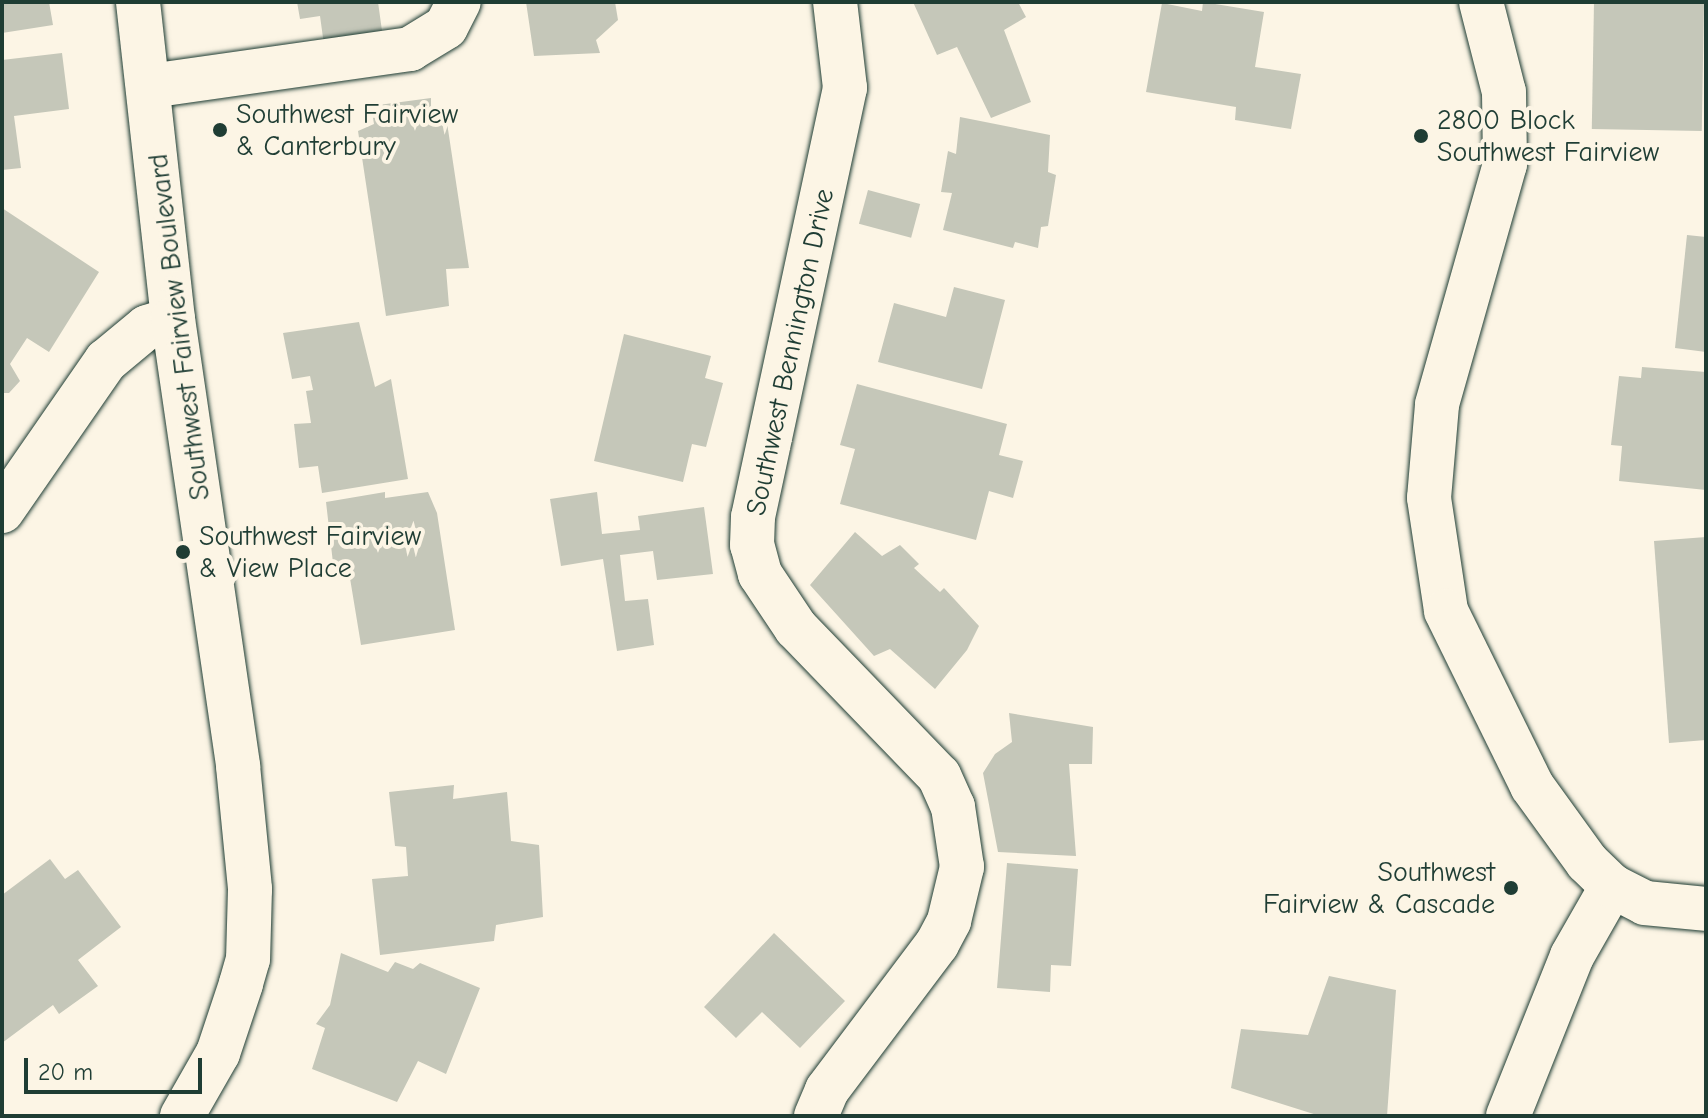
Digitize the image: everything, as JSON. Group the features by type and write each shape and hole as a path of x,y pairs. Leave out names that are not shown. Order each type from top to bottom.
{"street":[{"name":"Southwest Fairview Boulevard","path":"138,2 150,86 173,319 238,766 250,889 248,959 241,984 218,1053 182,1116"},
{"path":"150,86 410,49 431,41 446,27 459,2"},
{"name":"Southwest Bennington Drive","path":"816,1116 827,1090 937,944 949,921 962,867 953,807 939,776 796,628 760,574 752,545 753,517 845,88 835,2"},
{"path":"1481,2 1504,92 1505,164 1437,405 1429,498 1434,555 1446,611 1513,750 1560,827 1612,886 1645,903 1706,909"},
{"path":"2,511 106,361 147,327 173,319"},
{"path":"1508,1116 1572,956 1612,886"}],"building":[{"path":"2,2 49,2 53,25 2,33"},
{"path":"297,2 378,2 383,38 324,45 320,16 300,19"},
{"path":"526,2 615,2 618,20 596,40 600,53 534,56"},
{"path":"913,2 1018,2 1026,17 1004,30 1031,102 991,118 957,47 937,55"},
{"path":"1203,2 1264,12 1255,67 1301,74 1291,129 1235,120 1236,107 1146,92 1162,3 1202,11"},
{"path":"1594,2 1704,4 1702,131 1592,129"},
{"path":"62,53 69,109 14,116 21,168 2,170 2,60"},
{"path":"431,98 431,119 446,116 469,268 446,269 449,306 386,316 358,131 374,124 371,106"},
{"path":"960,117 1050,135 1048,172 1056,175 1048,226 1041,227 1038,248 1015,242 1013,248 943,230 952,193 941,192 948,151 956,154"},
{"path":"868,190 920,204 911,238 859,224"},
{"path":"2,208 99,272 49,352 27,338 10,364 20,381 9,393 2,393"},
{"path":"1687,235 1706,237 1706,352 1675,348"},
{"path":"954,287 1005,300 982,389 878,362 894,303 946,317"},
{"path":"359,322 375,387 391,379 408,479 322,493 318,466 299,468 294,424 311,423 306,391 313,390 310,376 292,379 283,333"},
{"path":"624,334 711,356 705,378 723,383 706,447 692,444 683,482 594,461"},
{"path":"1642,367 1706,372 1706,490 1619,481 1622,446 1611,445 1619,376 1641,378"},
{"path":"857,384 1007,424 999,455 1023,461 1013,498 989,491 976,540 840,504 855,449 840,445"},
{"path":"385,492 385,498 428,492 437,513 455,630 361,645 347,560 333,563 326,502"},
{"path":"597,492 602,534 640,530 638,516 704,507 713,574 657,580 653,551 620,555 625,601 648,599 654,645 617,651 603,559 561,566 550,499"},
{"path":"855,532 882,556 900,545 919,564 914,568 940,592 944,588 979,626 967,650 935,689 890,649 874,656 810,585"},
{"path":"1706,537 1706,740 1669,743 1654,541"},
{"path":"1009,713 1093,727 1092,764 1069,764 1076,856 998,852 983,773 995,754 1012,742"},
{"path":"454,785 453,799 507,792 511,841 539,845 543,917 496,925 494,941 380,955 372,879 408,876 406,847 395,846 389,792"},
{"path":"50,859 65,879 78,870 121,927 78,960 98,986 59,1014 53,1005 2,1043 2,895"},
{"path":"1007,863 1078,869 1071,966 1051,965 1050,992 997,988"},
{"path":"774,933 845,1001 800,1048 762,1012 736,1038 704,1007"},
{"path":"341,953 388,972 395,962 413,969 420,963 480,988 446,1074 418,1061 397,1102 312,1069 325,1028 316,1024 330,1005"},
{"path":"1329,976 1396,990 1387,1116 1320,1116 1231,1088 1241,1029 1308,1035"}],"place":[{"name":"Southwest Fairview & Canterbury","path":"220,130"},
{"name":"2800 Block Southwest Fairview","path":"1421,136"},
{"name":"Southwest Fairview & View Place","path":"183,552"},
{"name":"Southwest Fairview & Cascade","path":"1511,888"}]}
